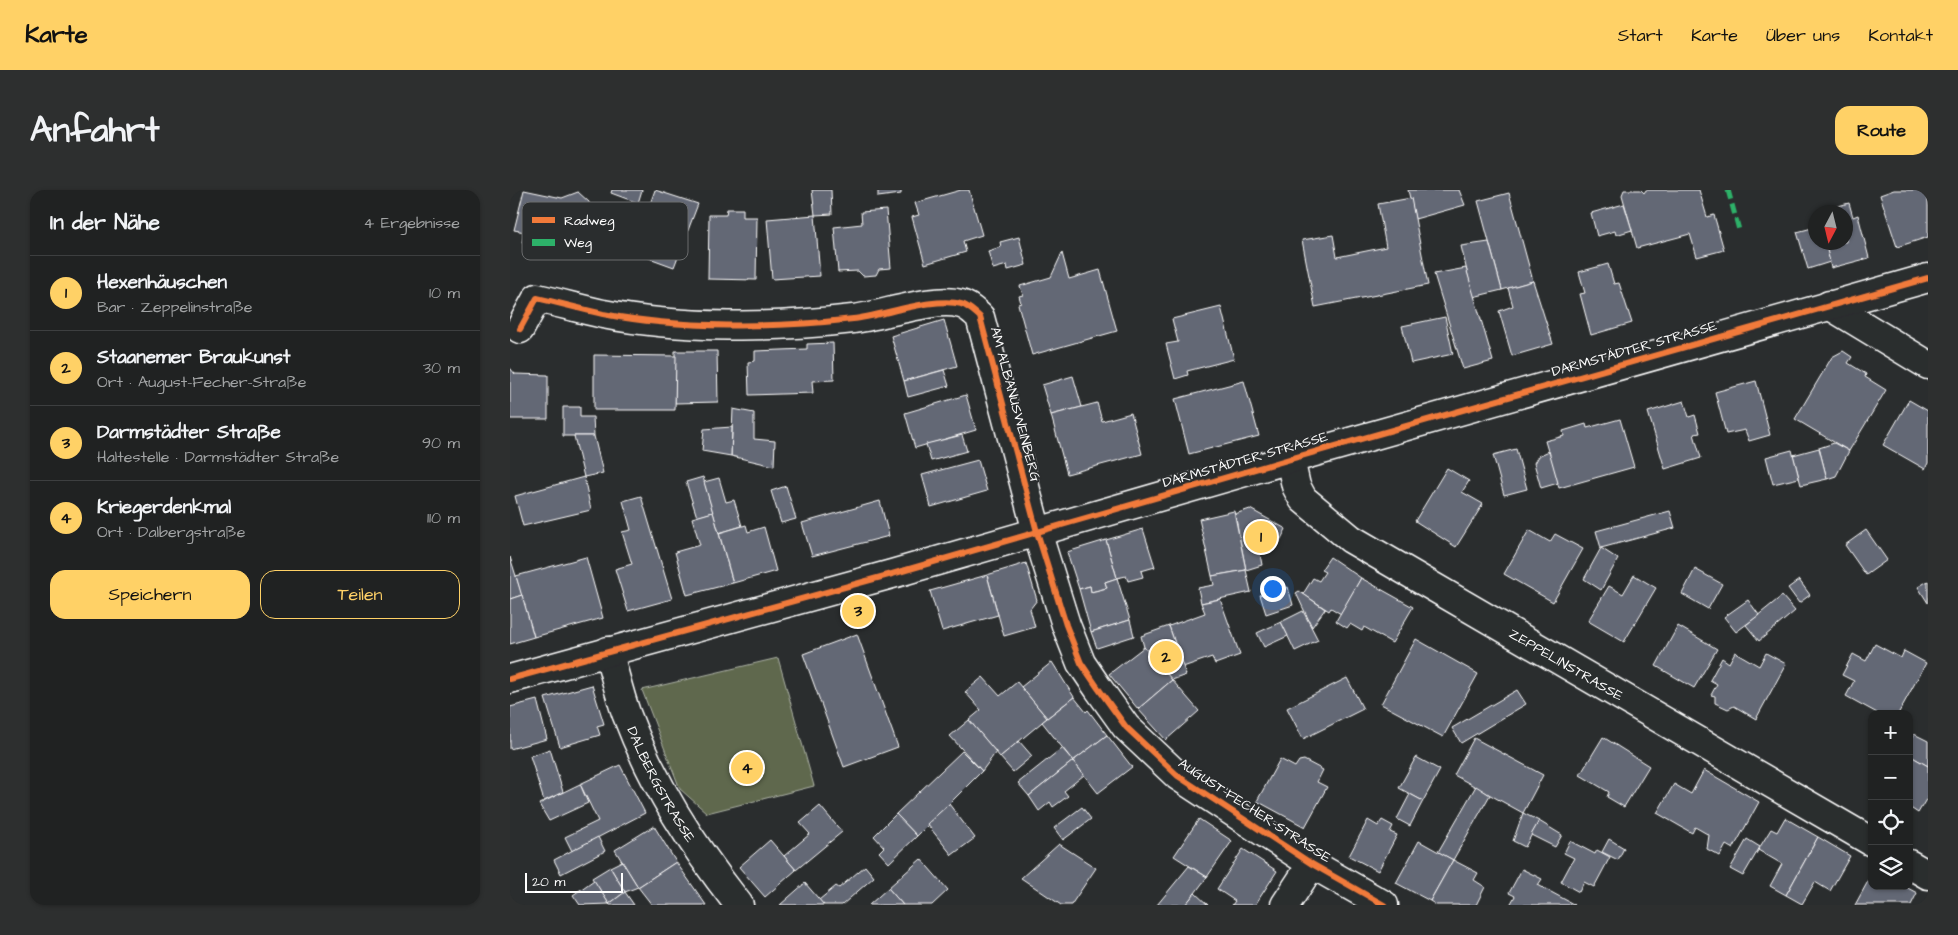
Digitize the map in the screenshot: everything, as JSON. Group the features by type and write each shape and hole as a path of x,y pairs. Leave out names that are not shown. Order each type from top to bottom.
{"street":[{"name":"DARMSTÄDTER STRASSE","path":"510,679 608,650 892,574 1829,304 1928,278"},
{"name":"AM ALBANUSWEINBERG","path":"520,329 537,298 604,314 728,325 823,323 857,319 941,302 961,304 980,317 1037,532"},
{"path":"1829,304 1928,365"},
{"name":"ZEPPELINSTRASSE","path":"1290,458 1296,486 1303,499 1351,539 1868,840"},
{"name":"AUGUST-FECHER-STRASSE","path":"1037,532 1066,625 1081,663 1126,727 1178,776 1312,864 1384,905"},
{"name":"DALBERGSTRASSE","path":"608,650 625,710 663,795 691,842 739,905"},
{"path":"1285,905 1312,864"},
{"path":"1913,866 1928,875"}],"green space":[{"path":"778,658 814,786 707,813 680,789 642,690"}],"building":[{"path":"524,190 562,198 578,192 589,202 522,202 522,231 514,230"},
{"path":"612,190 642,190 638,202 611,193"},
{"path":"655,190 698,204 688,230 688,202 651,202"},
{"path":"812,190 831,190 832,214 815,215"},
{"path":"878,190 901,190 901,194 878,197"},
{"path":"961,190 969,190 982,235 963,241 966,252 925,264 912,217 919,215 915,203"},
{"path":"1408,190 1459,190 1465,205 1415,219"},
{"path":"1624,190 1641,190 1644,193 1646,190 1699,190 1707,217 1714,215 1724,250 1697,257 1690,234 1637,248 1622,195"},
{"path":"1894,190 1928,190 1928,237 1897,247 1880,195"},
{"path":"1509,193 1533,281 1502,290 1478,201"},
{"path":"1411,198 1428,285 1315,307 1302,240 1333,235 1337,257 1386,247 1378,204"},
{"path":"1624,204 1632,230 1616,235 1615,231 1597,236 1591,213"},
{"path":"727,209 743,209 743,217 757,217 756,280 708,279 709,215 726,215"},
{"path":"886,210 891,268 879,269 876,275 863,276 858,271 838,272 834,227 862,224 861,212"},
{"path":"815,215 820,276 772,279 767,219"},
{"path":"1858,215 1869,258 1831,268 1827,250 1853,250 1853,217"},
{"path":"1808,229 1808,250 1827,250 1830,262 1808,269 1797,232"},
{"path":"1019,237 1026,265 1008,270 1007,265 993,269 988,251 1001,247 1000,242"},
{"path":"1489,242 1502,290 1473,297 1461,246"},
{"path":"1062,253 1069,279 1100,270 1117,331 1032,355 1018,304 1021,303 1019,296 1023,295 1020,286 1051,277"},
{"path":"655,260 677,260 674,267"},
{"path":"1608,264 1614,284 1619,283 1632,323 1591,335 1580,294 1585,293 1579,272"},
{"path":"1466,268 1493,361 1463,369 1434,274"},
{"path":"1533,281 1553,344 1512,356 1499,311 1513,306 1508,288"},
{"path":"1221,307 1234,359 1187,371 1188,375 1175,379 1166,344 1178,342 1172,319"},
{"path":"1445,317 1453,354 1411,363 1402,326"},
{"path":"944,320 957,366 904,381 891,336"},
{"path":"833,343 834,380 812,381 813,393 749,395 748,362 755,361 755,351 807,349 807,344"},
{"path":"675,351 717,351 718,402 675,403"},
{"path":"1843,351 1852,357 1848,363 1866,374 1865,377 1886,390 1849,451 1795,419 1832,357"},
{"path":"594,355 676,356 675,410 594,410"},
{"path":"510,368 515,374 548,375 548,419 510,419"},
{"path":"944,370 949,386 908,397 904,381"},
{"path":"1073,376 1082,407 1051,415 1042,385"},
{"path":"1244,381 1259,436 1189,454 1175,399"},
{"path":"1756,381 1770,435 1749,441 1745,430 1726,434 1715,392"},
{"path":"966,395 976,430 915,448 905,413"},
{"path":"1909,400 1928,411 1928,463 1925,469 1883,445"},
{"path":"1684,401 1689,417 1695,415 1700,433 1694,434 1701,458 1665,469 1648,412"},
{"path":"1097,403 1102,421 1131,413 1142,454 1067,474 1051,415"},
{"path":"563,407 580,407 580,417 593,417 594,436 563,436"},
{"path":"733,409 754,413 754,439 775,441 774,466 731,456"},
{"path":"1620,419 1634,467 1559,488 1545,441 1564,436 1563,431 1586,424 1587,428"},
{"path":"732,427 731,456 702,451 704,429"},
{"path":"962,435 967,451 931,461 926,444"},
{"path":"574,436 594,436 603,473 584,477"},
{"path":"1834,443 1849,451 1836,476 1827,479 1819,448"},
{"path":"1819,448 1827,479 1801,485 1793,455"},
{"path":"1516,449 1527,489 1504,495 1493,455"},
{"path":"1792,450 1799,478 1773,484 1766,457"},
{"path":"1549,451 1558,483 1541,488 1534,463 1538,456"},
{"path":"978,460 987,491 931,507 922,475"},
{"path":"1447,468 1469,481 1462,492 1483,504 1456,547 1415,521"},
{"path":"584,477 591,510 523,526 515,496"},
{"path":"703,477 713,512 697,517 686,482"},
{"path":"719,478 726,502 734,500 742,526 719,533 704,482"},
{"path":"786,486 796,519 781,523 771,491"},
{"path":"641,496 672,599 628,611 615,569 632,564 622,532 631,530 623,501"},
{"path":"880,501 889,536 812,556 802,523"},
{"path":"1250,509 1286,529 1278,545 1259,549 1262,565 1246,570 1235,514"},
{"path":"1234,511 1246,570 1212,576 1199,519"},
{"path":"1670,511 1675,528 1601,548 1596,531"},
{"path":"713,512 733,583 687,595 675,552 700,545 692,518"},
{"path":"746,525 748,532 764,527 776,571 733,583 719,533"},
{"path":"1143,529 1155,567 1141,571 1143,577 1128,581 1126,576 1117,578 1106,540"},
{"path":"1529,530 1550,542 1555,534 1583,549 1553,602 1504,574"},
{"path":"1866,530 1887,560 1866,575 1845,545"},
{"path":"1106,540 1117,578 1105,582 1107,588 1091,592 1090,586 1079,589 1067,552"},
{"path":"1601,548 1618,559 1601,590 1584,579"},
{"path":"510,557 522,595 510,599"},
{"path":"586,557 603,618 534,637 516,576"},
{"path":"1330,557 1361,578 1341,614 1331,608 1329,611 1303,594 1313,578 1319,581 1325,572 1321,570"},
{"path":"1026,563 1037,600 1030,609 1035,627 1004,636 987,575"},
{"path":"1695,569 1722,584 1708,609 1682,594"},
{"path":"1246,570 1251,592 1201,603 1198,588 1214,585 1212,576"},
{"path":"987,575 998,615 942,631 930,591"},
{"path":"1634,575 1656,588 1624,642 1588,621 1609,586 1623,594"},
{"path":"1117,578 1130,620 1091,632 1079,589 1090,586 1091,592 1107,588 1105,582"},
{"path":"1361,578 1413,607 1392,643 1364,627 1362,631 1350,624 1347,628 1336,621"},
{"path":"1799,580 1810,595 1799,603 1788,588"},
{"path":"1928,581 1928,603 1918,587"},
{"path":"1288,587 1293,605 1266,614 1260,595"},
{"path":"1299,591 1325,609 1312,627 1296,593"},
{"path":"522,595 534,637 510,644 510,599"},
{"path":"1782,596 1795,611 1759,641 1746,625"},
{"path":"1220,599 1240,655 1215,664 1212,657 1183,667 1169,626 1205,613 1201,603"},
{"path":"1748,600 1759,615 1736,632 1724,617"},
{"path":"1303,611 1318,640 1295,651 1281,622"},
{"path":"1130,620 1134,636 1097,648 1091,632"},
{"path":"1281,622 1288,636 1264,647 1257,633"},
{"path":"1169,626 1186,675 1172,680 1144,647 1141,636"},
{"path":"1678,626 1717,649 1694,688 1656,666"},
{"path":"857,634 898,747 844,767 803,654"},
{"path":"1416,639 1478,674 1443,737 1381,704"},
{"path":"1875,644 1901,658 1904,651 1926,663 1900,710 1872,710 1846,696 1854,681 1842,675 1853,654 1866,661"},
{"path":"1144,647 1172,680 1138,709 1109,674"},
{"path":"1735,652 1759,666 1766,653 1786,664 1756,719 1734,706 1728,709 1715,703 1715,696 1711,695 1717,684 1710,680 1722,658 1729,663"},
{"path":"1052,662 1074,697 1047,718 1021,687"},
{"path":"983,677 1000,696 1017,682 1047,718 1000,757 969,720 981,710 965,692"},
{"path":"1347,678 1363,709 1303,739 1287,708"},
{"path":"1172,680 1199,711 1166,740 1138,709"},
{"path":"592,685 604,724 597,726 600,735 560,747 545,698"},
{"path":"1517,690 1526,704 1461,743 1452,728"},
{"path":"1074,697 1086,712 1088,710 1107,735 1073,761 1042,722"},
{"path":"537,700 547,739 510,749 510,707"},
{"path":"969,720 996,752 982,771 950,736"},
{"path":"1914,734 1928,741 1928,766 1913,757"},
{"path":"1107,735 1132,767 1098,793 1073,761"},
{"path":"1603,737 1649,766 1624,807 1607,797 1609,792 1580,775"},
{"path":"1474,738 1543,775 1523,813 1454,775"},
{"path":"1019,741 1032,756 1013,772 1000,757"},
{"path":"1062,748 1073,761 1029,796 1018,783"},
{"path":"550,749 563,792 544,801 530,756"},
{"path":"962,751 982,771 917,836 896,814"},
{"path":"1416,757 1440,770 1423,801 1399,788"},
{"path":"1913,757 1928,766 1928,796 1918,813 1913,810"},
{"path":"1280,759 1295,767 1299,761 1304,760 1323,770 1317,782 1327,787 1305,827 1257,801"},
{"path":"1073,761 1084,775 1064,791 1068,796 1053,807 1050,802 1039,811 1029,796"},
{"path":"620,765 645,813 572,851 565,837 598,821 580,784"},
{"path":"1704,770 1759,802 1733,849 1726,845 1720,856 1707,849 1709,835 1695,827 1692,833 1657,813 1674,784 1691,794"},
{"path":"580,784 588,803 549,821 539,804"},
{"path":"1476,786 1490,795 1453,860 1438,852"},
{"path":"1410,794 1423,801 1410,826 1397,819"},
{"path":"949,804 975,838 952,855 927,824"},
{"path":"820,806 842,832 796,870 784,856 810,834 800,823"},
{"path":"1082,807 1091,819 1063,840 1054,828"},
{"path":"1523,813 1539,821 1525,847 1513,841"},
{"path":"896,814 917,836 889,863 879,852 884,847 874,836"},
{"path":"1785,818 1818,837 1786,895 1770,886 1782,864 1758,850 1771,829 1777,832"},
{"path":"1199,819 1232,841 1207,877 1174,856"},
{"path":"1368,820 1378,826 1382,820 1393,826 1390,832 1397,835 1378,871 1349,856"},
{"path":"1539,821 1562,835 1555,847 1531,835"},
{"path":"654,826 676,862 638,887 615,850"},
{"path":"598,837 605,851 561,874 554,860"},
{"path":"1818,837 1850,856 1830,891 1815,882 1802,904 1786,895"},
{"path":"1609,839 1624,848 1618,860 1602,852"},
{"path":"1747,839 1760,847 1743,876 1730,869"},
{"path":"770,840 796,870 765,897 739,867"},
{"path":"1419,841 1453,860 1430,901 1396,883"},
{"path":"1570,841 1595,854 1597,850 1610,857 1594,887 1584,882 1579,892 1561,882 1574,858 1564,853"},
{"path":"1059,844 1096,868 1071,905 1061,905 1021,878"},
{"path":"1243,849 1277,871 1255,905 1232,905 1235,901 1217,889"},
{"path":"921,859 948,890 932,905 903,905 888,888"},
{"path":"1453,860 1478,873 1474,880 1485,887 1476,905 1436,905 1430,901"},
{"path":"622,861 638,887 625,892 610,867"},
{"path":"676,862 706,905 652,905 638,887"},
{"path":"865,866 874,877 842,905 824,905 819,900 836,886 839,888"},
{"path":"1189,866 1207,877 1195,893 1185,905 1157,905"},
{"path":"610,867 625,892 609,904 592,878"},
{"path":"1522,869 1542,879 1538,885 1575,905 1510,905 1515,896 1509,893"},
{"path":"594,880 609,904 580,905 573,895"},
{"path":"1868,881 1868,890 1911,890 1917,893 1911,905 1855,905"},
{"path":"805,883 824,905 780,905"},
{"path":"888,888 903,905 869,905"},
{"path":"625,892 634,905 609,904"},
{"path":"1195,893 1208,905 1185,905"}],"marked path":[{"path":"1728,190 1739,230"}],"cycle path":[{"path":"510,679 892,574 1928,278"},
{"path":"520,329 537,298 632,319 728,326 793,324 853,319 923,304 950,302 969,308 980,317 1037,532 1066,625 1081,663 1098,688 1126,727 1178,776 1312,864 1384,905"}],"place":[{"name":"Hexenhäuschen","path":"1261,537"},
{"name":"Darmstädter Straße","path":"858,611"},
{"name":"Staanemer Braukunst","path":"1166,657"},
{"name":"Kriegerdenkmal","path":"747,768"}]}
